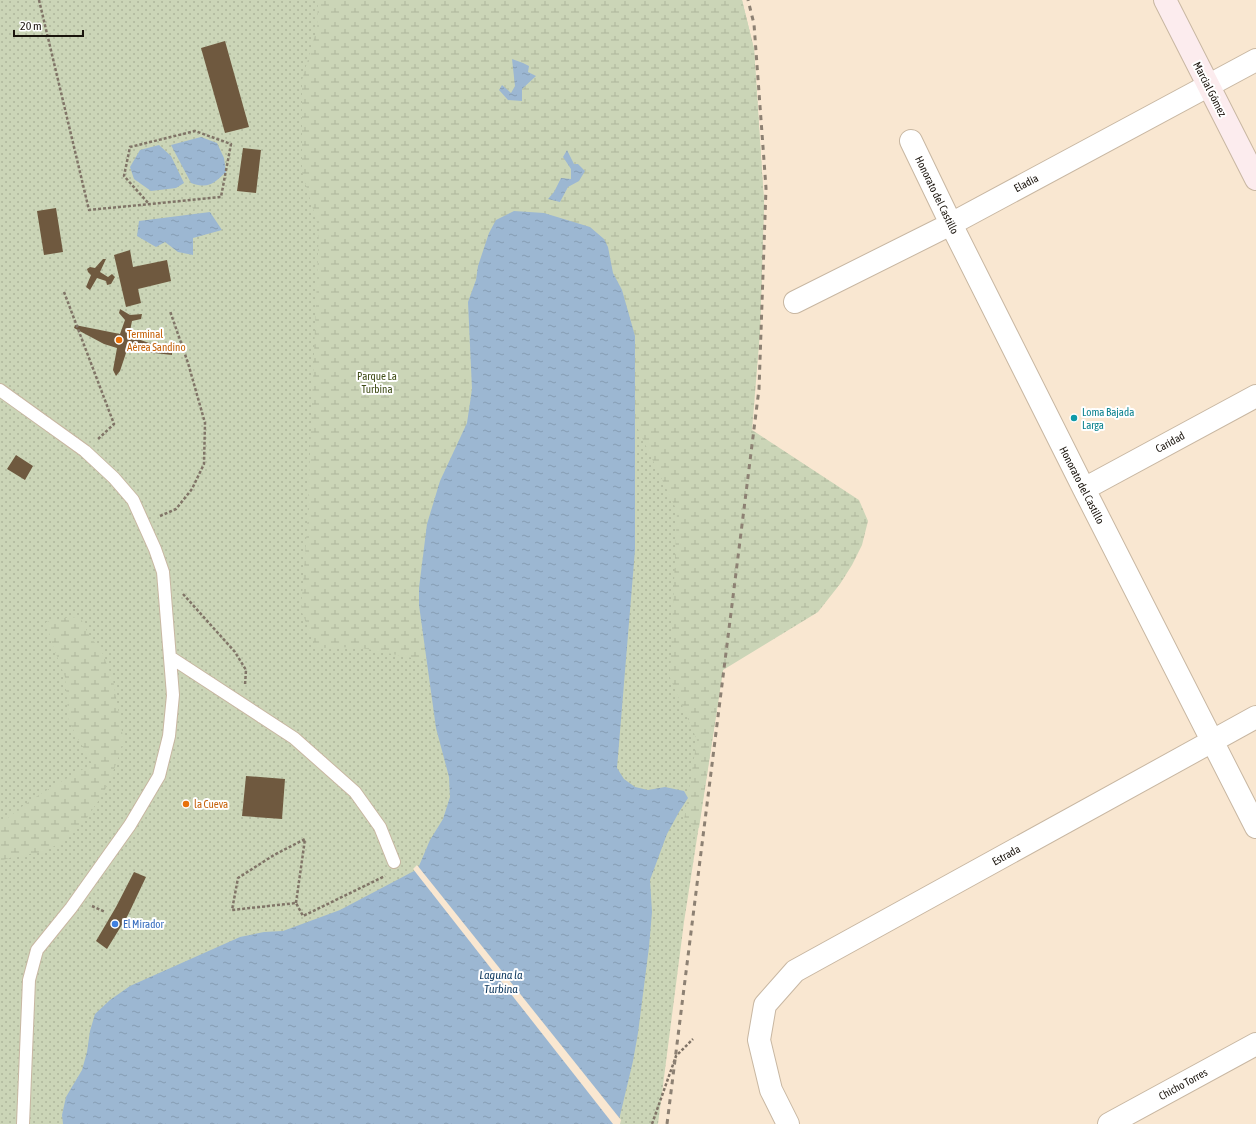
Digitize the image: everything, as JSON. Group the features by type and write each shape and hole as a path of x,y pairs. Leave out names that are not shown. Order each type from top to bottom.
{"main road":[{"name":"Marcial Gómez","path":"1165,0 1256,179"}],"street":[{"name":"Eladia","path":"794,302 951,224 1256,60"},
{"name":"Honorato del Castillo","path":"911,141 951,224 1211,742 1256,827"},
{"name":"Caridad","path":"1084,489 1256,396"},
{"name":"Estrada","path":"788,1124 771,1090 759,1040 765,1004 795,971 1256,717"},
{"name":"Chicho Torres","path":"1109,1124 1256,1044"}],"lane":[{"path":"0,390 86,451 114,478 133,500 163,572 173,695 169,736 159,776 130,825 72,908 37,950 29,980 23,1124"},
{"path":"170,657 294,738 355,792 380,827 392,867"}],"path":[{"path":"39,0 89,210 150,205 221,196 231,144 195,131 130,147 124,176 150,205"},
{"path":"64,292 114,424 86,451"},
{"path":"143,524 176,509 192,489 204,464 205,423 188,363 170,311"},
{"path":"163,572 235,652 246,670 245,687 247,708"},
{"path":"296,903 232,910 238,878 274,855 305,839 296,903 303,916 392,867"},
{"path":"652,1124 676,1056 693,1039"}],"green space":[{"name":"Parque La Turbina","path":"0,0 742,0 754,49 764,203 760,332 723,670 684,922 658,1124 0,1124"},
{"path":"318,0 742,0 754,49 764,203 760,332 752,430 859,500 868,521 862,545 852,565 840,584 818,612 723,670 699,828 684,820 697,740 670,678 677,511 635,423 635,336 622,290 613,273 608,247 489,233 478,266 476,280 468,302 472,389 467,423 440,481 427,524 419,588 420,619 427,661 357,647 316,648 301,610 307,529 319,229 302,172 302,80 317,28"},
{"path":"80,617 89,635 102,652 113,680 124,743 103,794 87,818 66,840 43,852 16,856 0,861 0,826 10,816 32,800 92,764 69,722 65,677 53,646 46,622 62,618"}],"water":[{"path":"512,59 529,66 528,72 536,76 522,89 522,101 508,100 499,90 502,85 511,93 515,86"},
{"path":"201,137 217,143 224,158 226,172 218,180 202,186 191,183 171,145"},
{"path":"159,145 171,156 184,183 176,188 151,191 134,179 130,167 140,150"},
{"path":"567,150 574,164 578,164 585,171 579,181 568,187 560,202 548,199 554,192 561,178 571,179 571,169 563,157"},
{"name":"Laguna la Turbina","path":"514,211 544,213 590,227 604,239 608,247 613,273 622,290 635,336 635,550 617,768 624,779 635,787 648,790 665,787 684,791 688,798 667,834 650,880 652,912 638,1033 618,1124 63,1124 62,1115 66,1097 82,1070 95,1014 110,1000 130,986 240,937 264,932 283,931 340,910 414,871 419,866 430,840 443,819 450,797 449,777 436,728 419,605 419,588 427,524 440,481 467,423 472,389 468,302 476,280 478,266 489,233 496,220"},
{"path":"210,212 222,230 193,238 193,255 178,252 165,242 156,247 137,236 139,221"}],"pier":[{"path":"417,865 621,1120 620,1124 613,1124 413,869"}],"building":[{"path":"225,41 249,127 225,133 201,48"},
{"path":"243,148 261,150 256,193 237,191"},
{"path":"56,208 63,252 44,255 37,211"},
{"path":"130,250 133,267 167,260 171,281 138,289 141,303 126,307 114,255"},
{"path":"103,259 106,259 100,272 108,277 112,274 115,277 111,284 107,285 106,281 97,278 90,290 86,287 91,275 87,269 90,267 95,268"},
{"name":"Terminal Aérea Sandino","path":"120,309 130,315 142,314 141,319 132,321 129,336 172,351 172,355 127,350 120,371 116,376 113,370 117,348 104,344 74,328 75,325 120,334 125,320 119,313"},
{"path":"16,455 33,466 25,480 7,469"},
{"path":"246,776 285,779 282,819 242,816"},
{"path":"134,872 146,877 128,915 107,949 96,941"}],"railway":[{"path":"667,1124 759,389 766,188 754,24 748,0"}],"place":[{"name":"Terminal Aérea Sandino","path":"119,340"},
{"name":"Loma Bajada Larga","path":"1074,418"},
{"name":"la Cueva","path":"186,804"},
{"name":"El Mirador","path":"115,924"}]}
